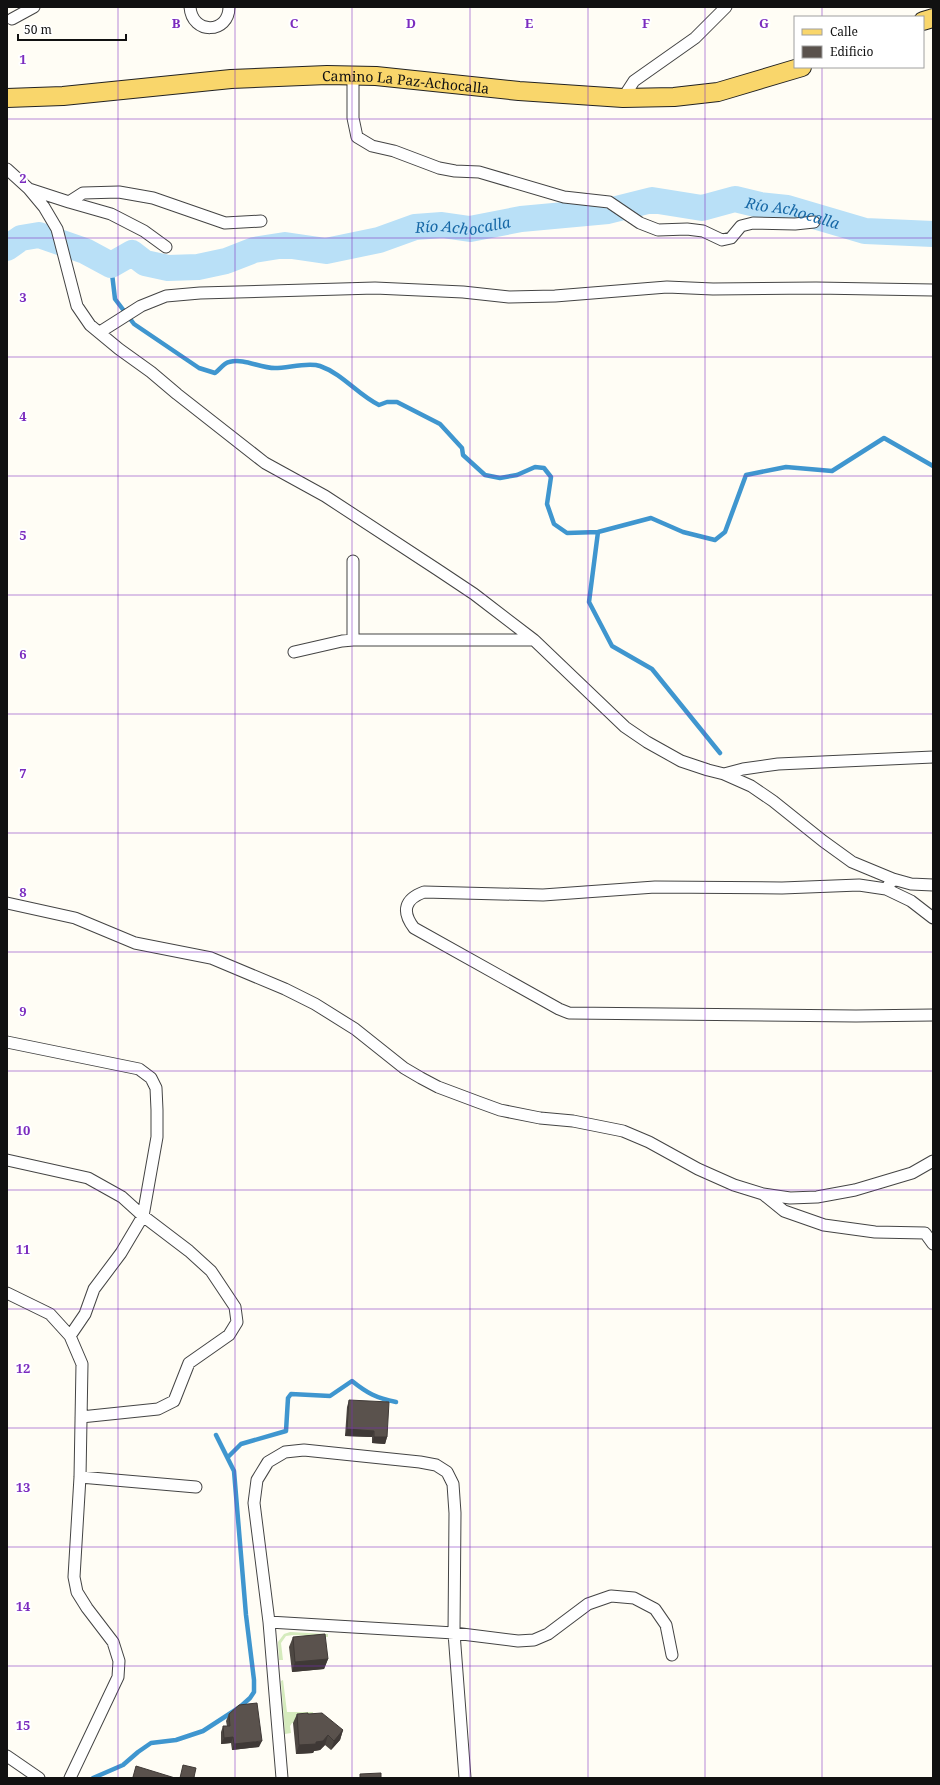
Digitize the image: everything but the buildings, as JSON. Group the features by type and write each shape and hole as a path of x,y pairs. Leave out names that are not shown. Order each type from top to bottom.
{"main road":[{"name":"Camino La Paz-Achocalla","path":"7,98 63,96 239,78 293,75 353,76 623,98 674,97 718,92 799,68"}],"street":[{"path":"12,19 34,7"},
{"path":"183,7 190,7 193,20 198,24 210,28 222,23 227,18 229,7"},
{"path":"623,98 634,81 695,38 726,7"},
{"path":"353,76 352,118 357,137 372,146 394,151 439,168 454,171 479,172 564,197 609,202 647,226 658,230 687,229 703,231 722,240 730,238 741,226 753,223 788,224 814,222"},
{"path":"7,169 29,189 44,207 57,229 77,306 90,325 265,463 325,496 474,594 534,640 625,727 652,745 681,761 724,774 751,786 773,801 852,862 893,879 911,884 933,885"},
{"path":"29,189 111,214 144,231 166,247"},
{"path":"69,202 83,193 118,192 153,198 225,223 261,221"},
{"path":"100,332 141,306 166,296 200,293 375,288 463,292 509,296 555,296 667,287 713,289 816,288 933,290"},
{"path":"353,561 353,640"},
{"path":"294,652 342,641 353,640 534,640"},
{"path":"724,774 778,764 933,757"},
{"path":"886,889 893,879"},
{"path":"933,918 911,901 886,889 859,885 782,888 655,887 543,895 424,892 413,896 408,902 407,911 409,921 414,928 559,1009 569,1013 856,1016 933,1015"},
{"path":"7,903 75,918 135,943 211,958 285,989 315,1004 355,1029 404,1068 438,1087 500,1110 540,1118 605,1126 624,1131 649,1142 698,1169 734,1185 763,1194 790,1198 817,1197 855,1190 912,1174 933,1161"},
{"path":"7,1042 139,1069 151,1078 156,1088 157,1138 143,1216 121,1253 94,1289 85,1314 70,1336"},
{"path":"7,1160 88,1178 122,1197 143,1216 211,1270 236,1307 237,1322 229,1335 189,1363 174,1401 158,1409 81,1417"},
{"path":"763,1194 784,1211 824,1225 874,1232 929,1234 933,1244"},
{"path":"7,1293 50,1314 70,1336 82,1364 80,1477 74,1577 78,1592 87,1608 113,1642 119,1661 118,1677 70,1778"},
{"path":"282,1778 270,1622 254,1503 257,1480 268,1462 285,1452 304,1450 436,1465 447,1472 453,1484 455,1513 454,1634 466,1778"},
{"path":"80,1477 196,1487"},
{"path":"270,1622 454,1634 518,1642 534,1640 548,1634 588,1604 611,1596 634,1598 655,1609 666,1625 672,1655"},
{"path":"7,1756 39,1778"}],"green space":[{"path":"290,1632 328,1634 328,1637 286,1636 281,1643 283,1660 279,1660 278,1642 284,1634"},
{"path":"283,1680 287,1712 313,1712 313,1722 292,1723 290,1726 291,1733 285,1734 281,1681"}],"waterway":[{"name":"Río Achocalla","path":"7,248 21,238 39,235 85,251 111,265 132,253 145,263 168,268 198,267 226,261 254,250 285,245 326,251 379,240 415,227 442,225 470,229 521,219 608,211 652,200 702,208 735,199 760,205 787,208 865,231 933,234"},
{"path":"111,265 115,299 134,324 199,368 215,373 225,364 235,361 246,362 269,368 304,365 320,366 336,374 364,396 379,405 387,402 397,402 440,424 462,448 463,455 485,475 500,478 517,475 535,467 544,468 551,477 547,504 554,524 567,533 598,532 651,518 683,532 715,540 725,532 746,475 786,467 832,471 884,438 933,466"},
{"path":"598,532 589,602 612,646 652,669 720,753"},
{"path":"228,1457 241,1444 286,1431 288,1398 291,1394 330,1396 352,1381 362,1389 372,1394 383,1399 396,1402"},
{"path":"93,1778 123,1765 151,1743 176,1740 203,1731 240,1707 254,1692 234,1471 216,1435"}]}
